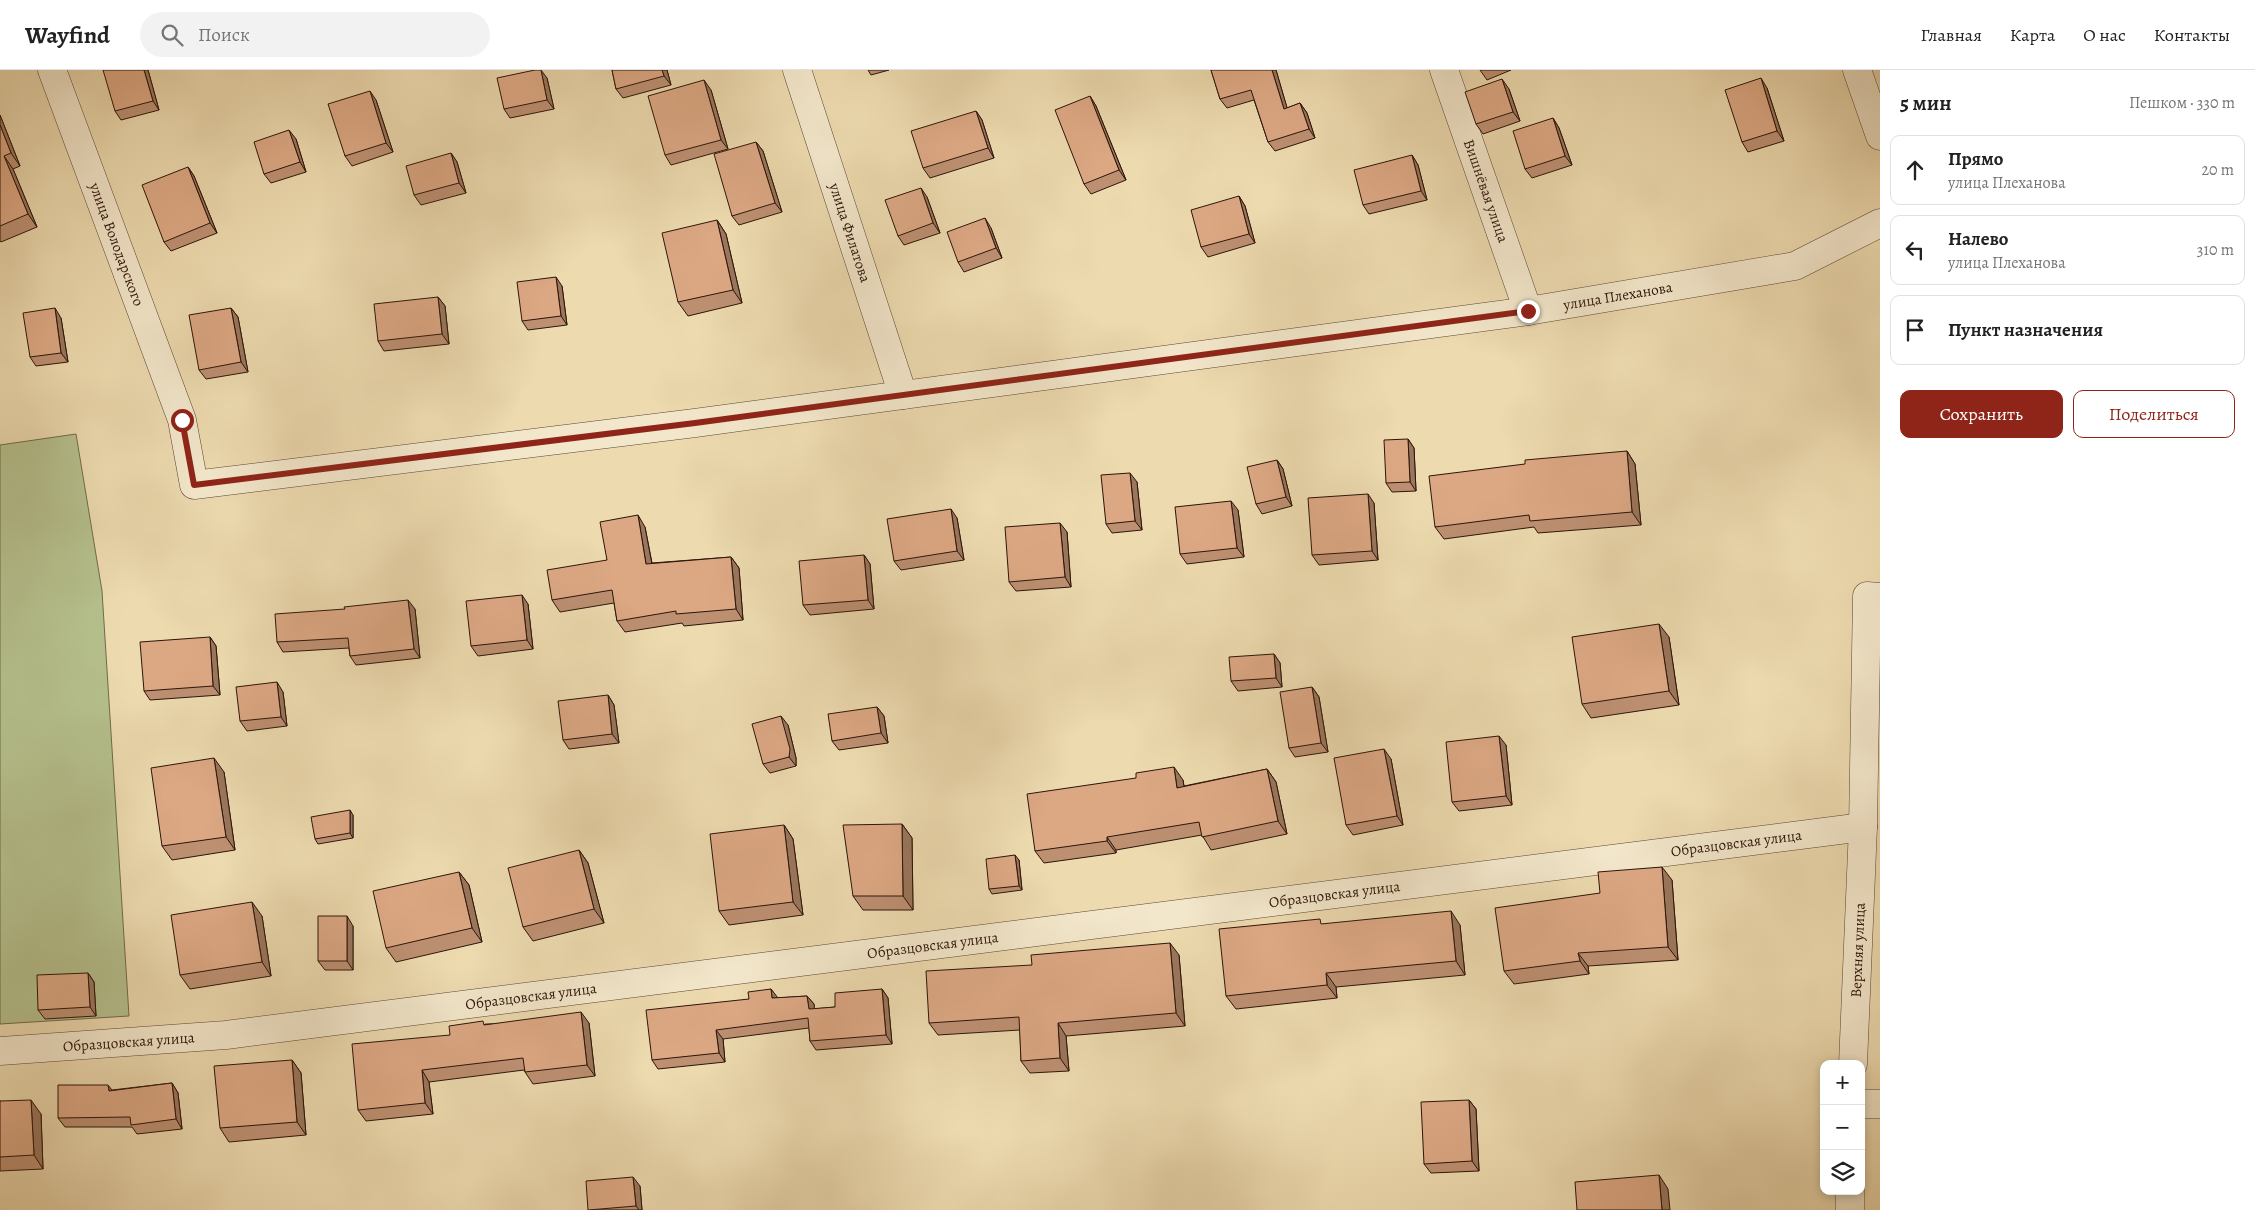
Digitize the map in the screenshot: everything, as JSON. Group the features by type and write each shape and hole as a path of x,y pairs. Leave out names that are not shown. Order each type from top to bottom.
{"street":[{"name":"улица Володарского","path":"52,70 182,420"},
{"name":"улица Филатова","path":"797,70 902,395"},
{"name":"Вишнёвая улица","path":"1444,70 1528,311"},
{"path":"1857,70 1880,136"},
{"name":"улица Плеханова","path":"182,420 194,485 686,424 1528,311 1795,266 1880,223"},
{"name":"Верхняя улица","path":"1853,1060 1874,596"},
{"name":"Образцовская улица","path":"0,1051 226,1035 1864,827"},
{"path":"1865,1104 1880,1104"},
{"path":"1850,1195 1850,1210"}],"green space":[{"path":"76,434 102,591 129,1016 0,1024 0,445"}],"building":[{"path":"103,70 144,70 153,101 115,111"},
{"path":"541,70 547,100 504,109 497,78"},
{"path":"612,70 662,70 664,76 616,89"},
{"path":"1211,70 1272,70 1284,109 1300,103 1309,129 1268,142 1251,90 1220,99"},
{"path":"1761,78 1777,131 1742,142 1725,90"},
{"path":"1502,79 1513,112 1476,124 1465,92"},
{"path":"704,80 721,140 665,155 648,96"},
{"path":"370,91 386,143 345,156 328,104"},
{"path":"1090,96 1119,170 1084,184 1055,110"},
{"path":"976,111 988,148 923,168 911,131"},
{"path":"1553,118 1565,156 1525,169 1513,131"},
{"path":"0,125 11,153 4,156 28,214 0,226"},
{"path":"289,130 300,162 264,174 254,142"},
{"path":"756,142 775,203 732,216 714,154"},
{"path":"451,153 459,183 414,195 406,166"},
{"path":"1412,155 1421,191 1363,205 1354,170"},
{"path":"188,167 210,223 164,242 142,185"},
{"path":"921,188 933,223 898,236 885,200"},
{"path":"1239,196 1249,234 1201,247 1191,210"},
{"path":"985,218 996,248 958,262 947,232"},
{"path":"717,220 733,290 678,302 662,233"},
{"path":"556,277 561,316 522,321 517,282"},
{"path":"438,297 442,334 378,341 374,304"},
{"path":"55,308 61,353 30,357 23,313"},
{"path":"231,308 241,362 199,370 189,315"},
{"path":"1408,439 1410,482 1386,483 1384,440"},
{"path":"1627,451 1632,512 1530,521 1529,515 1435,527 1429,476 1525,464 1525,460"},
{"path":"1277,460 1286,497 1256,504 1247,467"},
{"path":"1130,473 1135,521 1106,524 1101,475"},
{"path":"1368,494 1372,551 1312,555 1308,498"},
{"path":"1231,501 1237,548 1180,554 1175,507"},
{"path":"951,509 957,551 894,561 887,519"},
{"path":"638,515 646,564 731,557 736,609 676,614 676,611 617,621 612,590 552,600 547,570 607,560 600,522"},
{"path":"1060,523 1065,577 1009,582 1005,527"},
{"path":"864,555 868,600 803,605 799,561"},
{"path":"522,595 527,640 471,646 466,601"},
{"path":"408,600 414,649 350,656 348,638 277,642 275,614 345,609 344,607"},
{"path":"1659,624 1669,691 1582,704 1572,637"},
{"path":"210,637 213,686 144,691 140,642"},
{"path":"1274,654 1276,678 1231,681 1229,657"},
{"path":"277,682 281,717 240,721 236,687"},
{"path":"1312,687 1321,743 1289,748 1280,692"},
{"path":"608,695 612,734 563,740 558,701"},
{"path":"877,707 881,733 832,741 828,714"},
{"path":"781,716 790,749 789,757 763,764 752,724"},
{"path":"1499,736 1506,796 1452,802 1446,742"},
{"path":"1384,749 1397,816 1346,825 1334,758"},
{"path":"214,758 226,837 162,846 151,768"},
{"path":"1174,767 1177,788 1267,769 1278,821 1202,837 1199,822 1107,837 1107,841 1035,851 1027,794 1136,778 1136,773"},
{"path":"350,810 350,833 315,839 311,817"},
{"path":"902,824 903,896 853,896 843,825"},
{"path":"784,825 793,902 719,911 710,834"},
{"path":"579,850 594,909 523,927 508,868"},
{"path":"1015,855 1019,886 989,889 986,859"},
{"path":"1662,867 1668,947 1578,953 1580,961 1504,971 1495,908 1600,893 1598,872"},
{"path":"459,872 472,928 386,948 373,891"},
{"path":"252,902 262,962 180,975 171,915"},
{"path":"1451,911 1456,961 1326,973 1327,985 1226,996 1219,929 1320,919 1321,924"},
{"path":"318,916 347,916 347,961 318,961"},
{"path":"1170,943 1176,1013 1058,1023 1060,1058 1021,1061 1019,1017 929,1023 926,971 1032,965 1031,955"},
{"path":"88,973 90,1007 38,1010 37,975"},
{"path":"771,989 772,998 807,996 809,1009 835,1007 835,993 882,989 886,1035 810,1041 808,1018 716,1030 719,1053 652,1060 646,1010 749,999 748,992"},
{"path":"581,1012 587,1065 525,1072 523,1058 422,1070 425,1103 358,1110 352,1044 450,1035 449,1026 483,1021 484,1025"},
{"path":"292,1060 297,1122 220,1128 214,1066"},
{"path":"172,1083 176,1119 131,1125 130,1117 58,1118 58,1085 108,1085 109,1091"},
{"path":"31,1100 34,1155 0,1157 0,1101"},
{"path":"1469,1100 1472,1161 1424,1164 1421,1102"},
{"path":"1659,1175 1662,1210 1577,1210 1575,1182"},
{"path":"633,1177 636,1206 588,1210 586,1181"}],"route":[{"path":"182,420 194,485 695,423 1528,311"}]}
